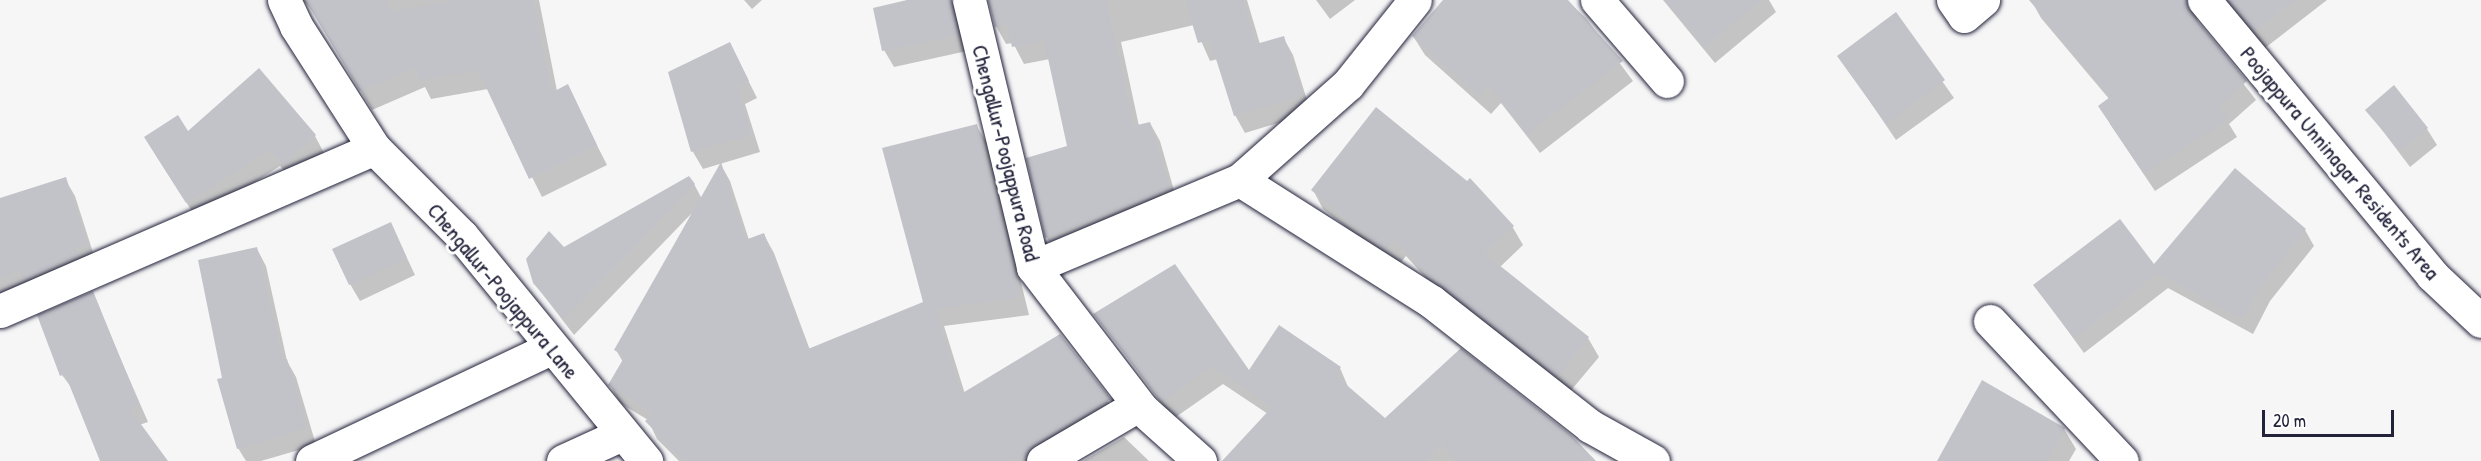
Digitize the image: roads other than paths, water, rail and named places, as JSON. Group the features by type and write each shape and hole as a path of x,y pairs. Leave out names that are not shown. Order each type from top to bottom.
{"street":[{"name":"Chengallur-Poojappura Lane","path":"284,0 296,26 374,148 462,236 551,348 646,461"},
{"name":"Chengallur-Poojappura Road","path":"969,0 1033,267 1138,405 1200,461"},
{"path":"1033,267 1240,180 1348,84 1415,0"},
{"path":"1597,0 1667,81"},
{"path":"1953,0 1964,16 1983,0"},
{"name":"Poojappura Unninagar Residents Area","path":"2204,0 2432,275 2481,321"},
{"path":"0,310 374,148"},
{"path":"1240,180 1432,302 1590,426 1653,461"},
{"path":"1990,321 2122,461"},
{"path":"312,461 551,348"},
{"path":"1043,461 1138,405"},
{"path":"563,461 622,434"}]}
